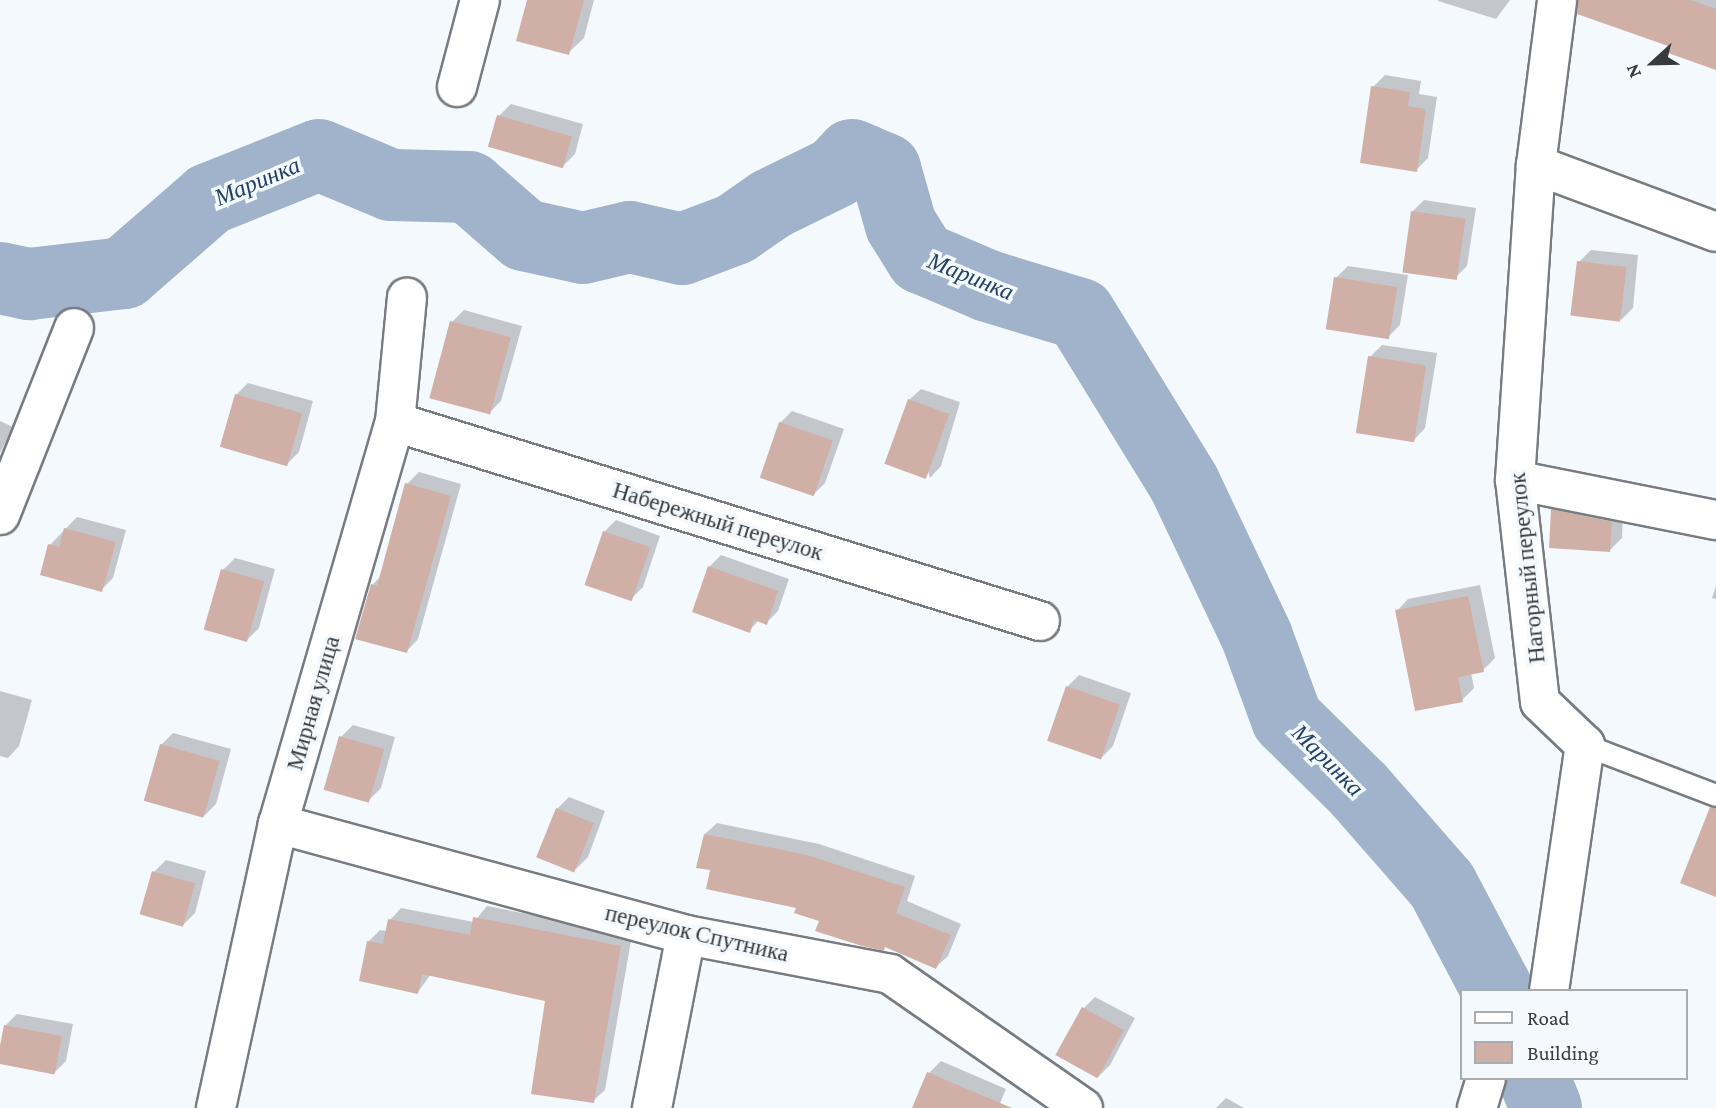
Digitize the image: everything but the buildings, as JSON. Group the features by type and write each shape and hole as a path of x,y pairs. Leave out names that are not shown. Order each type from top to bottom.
{"street":[{"path":"457,87 480,0"},
{"name":"Нагорный переулок","path":"1557,0 1536,165 1515,480 1540,702 1585,745"},
{"path":"1536,165 1716,232"},
{"name":"Мирная улица","path":"216,1108 278,824 396,422 407,298"},
{"path":"0,515 74,328"},
{"name":"Набережный переулок","path":"396,422 1040,621"},
{"path":"1515,480 1716,520"},
{"path":"1549,989 1585,745"},
{"name":"переулок Спутника","path":"278,824 686,935 890,974 1083,1108"},
{"path":"652,1108 686,935"},
{"path":"1477,1108 1485,1080"}],"lane":[{"path":"1585,745 1716,795"}],"waterway":[{"name":"Маринка","path":"0,278 29,284 124,273 209,199 319,155 391,185 469,187 524,235 583,248 630,237 682,249 735,229 771,204 836,172 852,155 885,169 901,225 922,258 988,286 1080,314 1184,483 1257,637 1287,719 1359,790 1442,885 1497,989"},
{"name":"Маринка","path":"1535,1080 1546,1108"}]}
